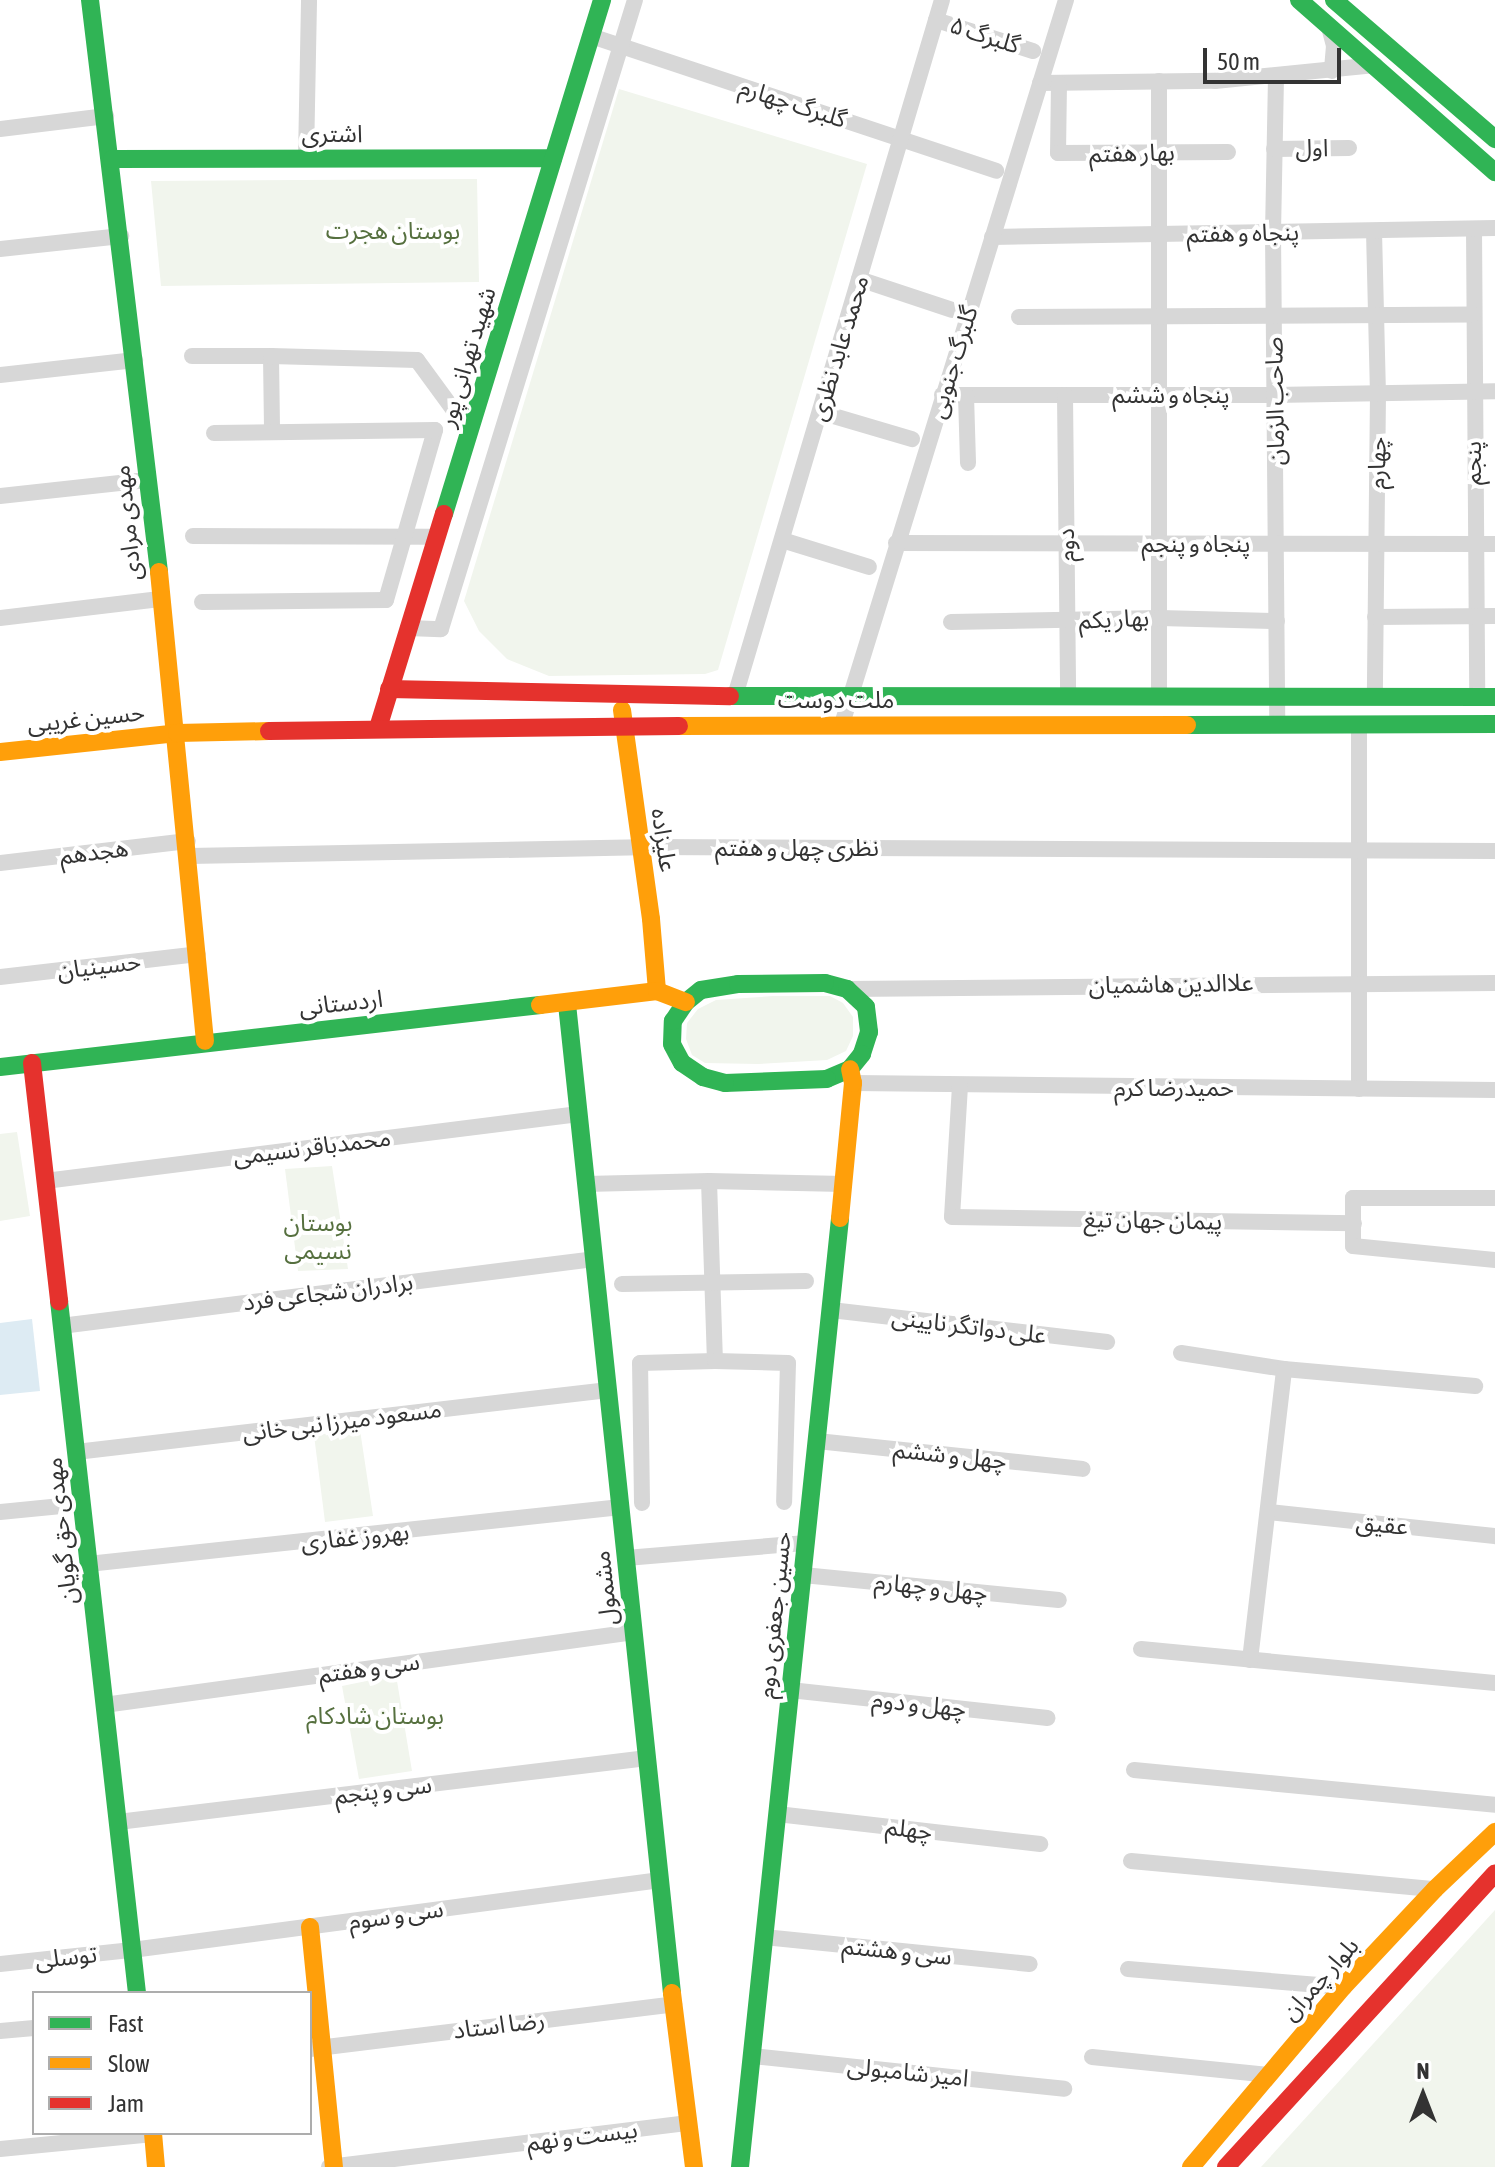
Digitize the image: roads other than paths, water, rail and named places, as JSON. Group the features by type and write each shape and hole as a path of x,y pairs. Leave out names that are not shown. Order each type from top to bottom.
{"street":[{"name":"مهدی مرادی","path":"90,0 112,159 177,733 205,1041"},
{"path":"306,158 309,0"},
{"name":"شهید تهرانی پور","path":"378,728 602,0"},
{"path":"408,628 441,629 635,0"},
{"name":"محمد عابد نظری","path":"735,696 942,0"},
{"name":"گلبرگ جنوبی","path":"842,724 1066,0"},
{"path":"1299,0 1495,172"},
{"path":"1334,0 1495,139"},
{"name":"گلبرگ ۵","path":"936,20 1033,51"},
{"path":"1329,26 1334,46 1332,71"},
{"name":"گلبرگ چهارم","path":"591,36 996,171"},
{"path":"1040,83 1276,77 1375,65"},
{"name":"صاحب الزمان","path":"1276,77 1273,232 1277,725"},
{"path":"1159,81 1159,694"},
{"name":"بهار هفتم","path":"1059,83 1058,153 1228,152"},
{"path":"0,129 106,116"},
{"name":"اول","path":"1274,149 1349,148"},
{"name":"اشتری","path":"112,159 553,158"},
{"name":"پنجاه و هفتم","path":"992,237 1495,228"},
{"name":"پنجم","path":"1474,229 1475,617 1486,697"},
{"name":"چهارم","path":"1374,231 1378,393 1375,696"},
{"path":"0,249 121,236"},
{"path":"859,279 952,310"},
{"path":"1019,317 1473,315"},
{"path":"192,356 417,360 469,431"},
{"path":"271,356 272,432"},
{"path":"0,375 135,360"},
{"name":"پنجاه و ششم","path":"942,395 1274,395 1495,391"},
{"path":"966,395 968,463"},
{"name":"دوم","path":"1065,395 1068,694"},
{"path":"820,412 912,439"},
{"path":"202,602 386,600 435,430 214,433"},
{"path":"0,496 147,480"},
{"path":"193,536 436,537"},
{"path":"782,540 869,567"},
{"name":"پنجاه و پنجم","path":"896,543 1495,544"},
{"path":"0,618 160,599"},
{"path":"1375,617 1495,616"},
{"name":"بهار یکم","path":"951,622 1160,618 1277,621"},
{"name":"ملت دوست","path":"389,689 620,696 1159,694 1486,697"},
{"name":"علیزاده","path":"620,696 657,991"},
{"name":"ملت دوست","path":"177,733 624,725 1495,724"},
{"path":"1359,725 1356,851 1359,1089"},
{"name":"حسین غریبی","path":"0,752 177,733"},
{"name":"نظری چهل و هفتم","path":"188,848 1495,851"},
{"name":"هجدهم","path":"0,863 188,848"},
{"name":"حسینیان","path":"0,977 198,954"},
{"path":"825,983 847,989 866,1007 869,1032 852,1076 725,1083 703,1077 682,1063 672,1044 673,1021 686,1002 701,990 738,984 825,983"},
{"name":"علاالدین هاشمیان","path":"847,989 1495,983"},
{"name":"اردستانی","path":"0,1067 205,1041 567,1004 657,991 686,1002"},
{"name":"مشمول","path":"567,1004 686,2123 694,2167"},
{"name":"مهدی حق گویان","path":"32,1063 137,1991"},
{"name":"حمیدرضا کرم","path":"852,1076 960,1086 1495,1090"},
{"name":"حسین جعفری دوم","path":"740,2167 844,1184 852,1076"},
{"name":"پیمان جهان تیغ","path":"960,1086 952,1217 1354,1223"},
{"name":"محمدباقر نسیمی","path":"45,1181 579,1114"},
{"path":"709,1181 715,1361"},
{"path":"586,1184 709,1181 844,1184"},
{"path":"1495,1198 1353,1198 1353,1246 1495,1260"},
{"name":"برادران شجاعی فرد","path":"61,1326 594,1259"},
{"path":"622,1284 806,1281"},
{"name":"علی دواتگر نایینی","path":"831,1310 1107,1342"},
{"path":"1181,1353 1284,1369 1475,1386"},
{"path":"642,1503 640,1363 715,1361 788,1363 784,1502"},
{"path":"1250,1660 1284,1369"},
{"name":"مسعود میرزا نبی خانی","path":"76,1452 608,1390"},
{"name":"چهل و ششم","path":"817,1441 1083,1469"},
{"path":"0,1512 82,1504"},
{"name":"بهروز غفاری","path":"88,1564 621,1507"},
{"name":"عقیق","path":"1269,1512 1495,1536"},
{"path":"626,1558 806,1543"},
{"name":"چهل و چهارم","path":"803,1575 1059,1600"},
{"name":"سی و هفتم","path":"104,1705 634,1632"},
{"path":"1141,1649 1495,1683"},
{"name":"چهل و دوم","path":"790,1690 1047,1718"},
{"name":"سی و پنجم","path":"118,1822 647,1758"},
{"path":"1134,1770 1495,1805"},
{"name":"چهلم","path":"777,1814 1040,1844"},
{"name":"بلوار چمران","path":"1191,2167 1343,1987 1435,1889 1495,1832"},
{"path":"1131,1861 1435,1889"},
{"path":"1226,2167 1495,1873"},
{"name":"سی و سوم","path":"132,1950 660,1880"},
{"path":"310,1927 317,2048 333,2167"},
{"name":"سی و هشتم","path":"764,1937 1030,1964"},
{"name":"توسلی","path":"0,1964 132,1950"},
{"path":"1128,1969 1343,1987"},
{"name":"رضا استاد","path":"317,2048 674,2004"},
{"path":"0,2031 32,2028"},
{"name":"امیر شامبولی","path":"752,2056 1064,2089"},
{"path":"1092,2057 1268,2075"},
{"name":"بیست و نهم","path":"333,2167 686,2123"},
{"path":"0,2149 143,2135"},
{"path":"153,2135 156,2167"}],"park label":[{"name":"بوستان هجرت","path":"393,231"},
{"name":"بوستان نسیمی","path":"318,1237"},
{"name":"بوستان شادکام","path":"375,1716"}]}
